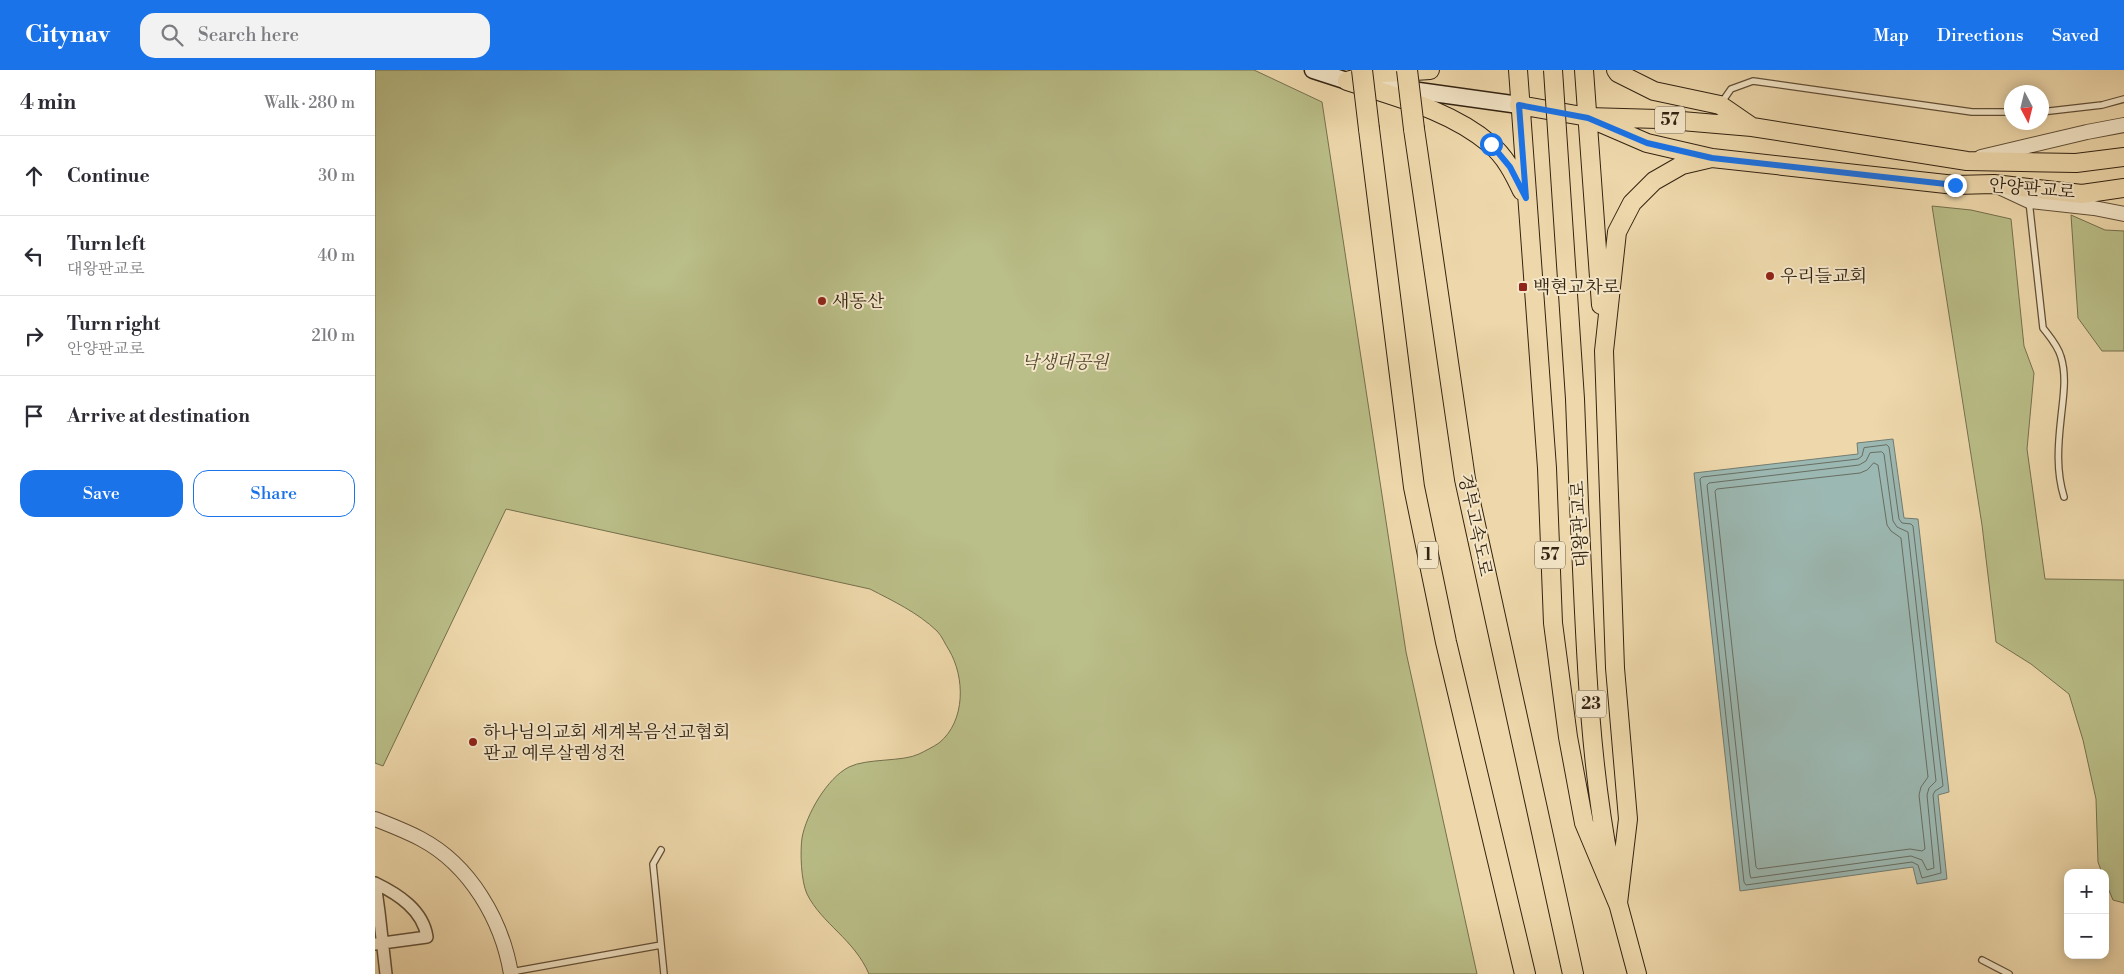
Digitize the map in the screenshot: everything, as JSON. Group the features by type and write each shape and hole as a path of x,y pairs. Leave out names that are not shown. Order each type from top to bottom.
{"highway":[{"name":"경부고속도로","path":"1407,70 1465,479 1573,974"},
{"name":"1","path":"1354,76 1369,128 1414,486 1446,642 1525,974"}],"main road":[{"path":"1313,70 1519,105 1518,70"},
{"path":"1354,76 1431,70"},
{"name":"대왕판교로","path":"1553,70 1575,399 1587,658 1597,780 1602,822 1618,904 1637,974"},
{"path":"1584,70 1604,351"},
{"path":"1616,70 1618,73 1654,91 1720,105 1752,127"},
{"path":"1354,76 1428,108 1491,144 1510,167 1526,198"},
{"name":"안양판교로","path":"1519,105 1588,118 1658,119 1752,127 1967,161 2075,163 2124,157"},
{"name":"57","path":"1519,105 1547,468 1553,624 1568,737 1584,823 1618,904"},
{"name":"안양판교로","path":"1588,118 1647,143 1712,158 1955,185 1994,184 2082,194 2124,188"},
{"name":"57","path":"1618,904 1628,819 1615,668 1604,351 1617,232 1631,203 1654,181 1683,165 1712,158"}],"street":[{"path":"1967,161 2124,125"},
{"path":"1994,184 2029,201 2094,208 2124,214"},
{"path":"375,819 421,839 459,868 471,881 498,926 511,973"},
{"path":"375,883 379,943 386,974"},
{"path":"375,883 397,894 410,905 426,926 427,937 379,943"}],"lane":[{"path":"1720,105 1731,89 1753,81 1972,112 2004,112"},
{"path":"2049,111 2102,105 2124,99"},
{"path":"2029,201 2043,328 2054,341 2061,356 2064,373 2058,461 2059,480 2064,497"},
{"path":"661,850 653,864 664,974"},
{"path":"511,973 661,945"},
{"path":"1982,960 2009,974"}],"green space":[{"name":"낙생대공원","path":"375,70 1254,70 1322,102 1406,652 1477,974 869,974 855,951 813,905 807,894 801,866 802,838 813,808 833,779 841,772 849,767 865,762 904,758 919,754 939,743 948,734 958,711 960,685 954,661 939,633 913,613 870,589 506,509 383,766 375,763"},
{"path":"1932,206 1971,210 2011,219 2024,346 2034,373 2027,449 2045,579 2124,580 2124,903 2113,900 2109,890 2109,869 2101,869 2098,862 2096,799 2083,740 2069,694 2031,664 1996,642 1982,525"},
{"path":"2071,215 2105,230 2124,231 2124,351 2102,351 2078,318"}],"water":[{"path":"1893,439 1904,518 1918,519 1949,792 1938,795 1947,879 1917,884 1913,867 1740,891 1694,473 1858,454 1857,443"}],"place":[{"name":"우리들교회","path":"1770,276"},
{"name":"백현교차로","path":"1523,287"},
{"name":"새동산","path":"822,301"},
{"name":"하나님의교회 세계복음선교협회 판교 예루살렘성전","path":"473,742"}],"route":[{"path":"1491,144 1510,167 1526,198 1519,105 1588,118 1647,143 1712,158 1955,185"}]}
